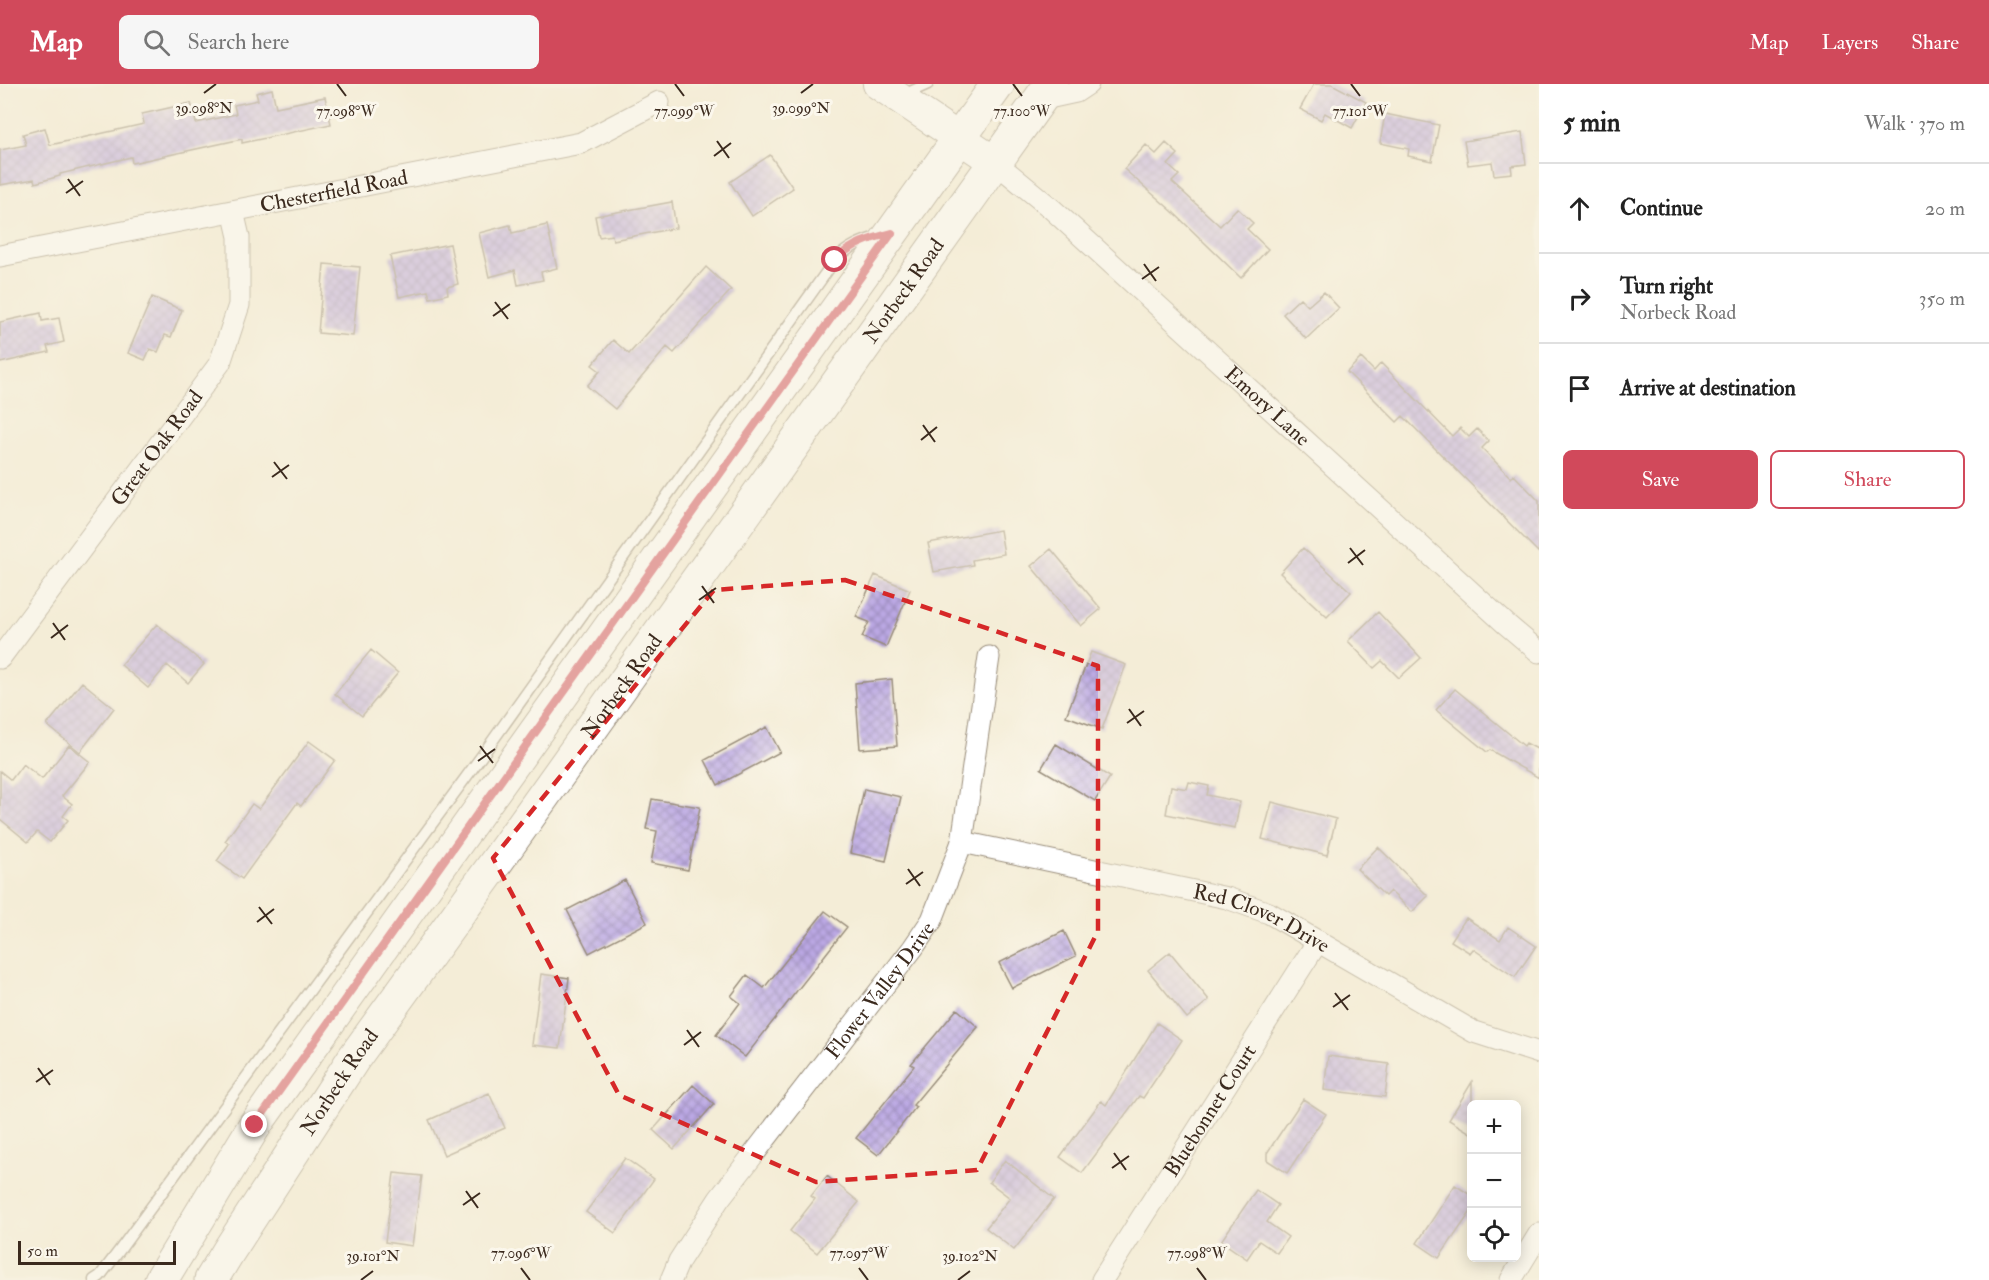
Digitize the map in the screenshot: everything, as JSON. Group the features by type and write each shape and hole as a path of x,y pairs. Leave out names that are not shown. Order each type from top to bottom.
{"main road":[{"name":"Norbeck Road","path":"161,1280 255,1125 998,84"},
{"path":"888,91 995,162"},
{"name":"Norbeck Road","path":"211,1280 354,1058 1045,92"}],"street":[{"name":"Norbeck Road","path":"1045,92 1076,92 1088,84"},
{"name":"Chesterfield Road","path":"0,256 581,143 659,102"},
{"name":"Emory Lane","path":"995,162 1052,209 1539,652"},
{"name":"Great Oak Road","path":"0,658 220,363 239,305 239,237 233,211"},
{"name":"Flower Valley Drive","path":"671,1280 679,1261 719,1199 913,948 932,920 962,842 988,657"},
{"name":"Red Clover Drive","path":"962,842 1227,898 1269,913 1474,1032 1539,1053"},
{"name":"Bluebonnet Court","path":"1102,1280 1318,941"},
{"path":"1511,1280 1539,1234"}],"lane":[{"path":"888,91 928,84"},
{"path":"94,1280 100,1276 119,1251 486,750 835,260 862,240 892,233"}],"highlighted area":[{"path":"845,580 1098,666 1098,931 977,1170 816,1182 619,1095 493,858 714,590"}],"building":[{"path":"1314,84 1332,84 1366,102 1352,128 1325,113 1321,120 1300,109"},
{"path":"272,89 276,107 325,97 331,124 242,143 242,139 132,163 131,157 60,174 60,176 35,183 34,179 0,185 0,150 26,145 23,134 45,128 50,145 144,124 142,114 191,103 196,123 236,114 234,105 258,100 256,93"},
{"path":"1385,114 1439,125 1432,161 1408,156 1409,149 1380,143"},
{"path":"1522,132 1526,164 1511,166 1512,173 1494,175 1492,162 1468,165 1464,141"},
{"path":"1166,143 1178,154 1168,165 1179,175 1172,182 1220,226 1237,208 1253,223 1247,229 1268,249 1241,278 1172,211 1124,169 1146,145 1156,154"},
{"path":"770,155 793,188 752,216 730,182"},
{"path":"672,202 676,228 613,240 612,235 599,237 595,216"},
{"path":"510,225 512,233 547,225 557,268 541,272 543,280 518,285 515,270 489,277 479,233"},
{"path":"450,244 458,284 447,287 448,294 430,298 428,291 399,297 390,256"},
{"path":"324,264 360,267 353,336 318,333"},
{"path":"706,267 731,290 674,353 667,347 615,409 587,386 600,371 592,365 613,340 629,354"},
{"path":"1324,292 1339,308 1306,339 1283,314 1300,298 1308,306"},
{"path":"152,297 182,310 171,337 165,335 158,352 150,349 145,360 128,353"},
{"path":"41,313 42,321 59,318 64,342 47,346 49,352 0,363 0,322"},
{"path":"1361,358 1374,371 1381,363 1452,436 1460,428 1469,437 1477,429 1489,441 1482,448 1511,478 1514,475 1539,501 1539,553 1403,416 1397,422 1347,372"},
{"path":"1000,530 1004,554 972,560 973,565 934,572 928,543"},
{"path":"1303,548 1351,592 1327,617 1280,573"},
{"path":"1051,549 1101,609 1081,626 1031,566"},
{"path":"875,575 910,590 886,647 862,637 869,622 856,617"},
{"path":"1378,612 1421,658 1399,678 1382,661 1374,668 1348,641"},
{"path":"157,624 204,664 188,683 167,665 148,688 121,665"},
{"path":"371,650 398,673 362,716 335,694"},
{"path":"1091,652 1126,665 1102,729 1066,716"},
{"path":"892,679 897,746 860,749 855,683"},
{"path":"82,682 114,708 80,752 47,725"},
{"path":"1455,689 1524,746 1526,743 1539,750 1539,778 1490,750 1487,752 1436,710"},
{"path":"767,727 780,752 718,785 705,760"},
{"path":"309,741 335,760 301,806 297,803 242,879 217,861 229,844 225,841 252,804 259,809"},
{"path":"1056,744 1110,777 1095,801 1041,769"},
{"path":"69,745 90,762 62,796 72,804 63,816 68,820 50,842 37,832 28,842 0,819 0,771 11,780 23,764 42,779"},
{"path":"1189,782 1209,786 1207,795 1240,802 1235,828 1166,814 1171,786 1187,789"},
{"path":"864,789 901,797 886,861 850,853"},
{"path":"652,799 700,807 688,870 651,863 657,831 646,829"},
{"path":"1272,802 1336,819 1327,855 1262,839"},
{"path":"1378,847 1428,896 1412,912 1390,891 1385,896 1357,869"},
{"path":"625,880 647,923 589,953 567,910"},
{"path":"825,911 847,927 745,1057 716,1035 740,1003 731,996 747,975 764,988"},
{"path":"1466,918 1500,940 1508,927 1536,946 1515,977 1473,949 1470,953 1451,941"},
{"path":"1064,931 1076,956 1012,988 999,963"},
{"path":"1170,952 1209,1000 1187,1018 1148,970"},
{"path":"541,974 569,978 560,1048 532,1045"},
{"path":"957,1009 978,1027 913,1105 916,1107 878,1155 856,1138 914,1066 911,1064"},
{"path":"1157,1023 1182,1040 1143,1098 1139,1096 1082,1173 1060,1157 1101,1101 1106,1105"},
{"path":"1328,1056 1389,1064 1385,1097 1324,1090"},
{"path":"1472,1082 1472,1100 1467,1100 1467,1131 1449,1120"},
{"path":"693,1085 714,1104 674,1149 653,1130"},
{"path":"489,1093 505,1128 444,1155 429,1120"},
{"path":"1303,1099 1326,1114 1287,1173 1267,1160 1267,1153"},
{"path":"625,1158 654,1179 615,1233 586,1212"},
{"path":"1005,1160 1054,1199 1014,1250 986,1228 1010,1198 989,1182"},
{"path":"394,1173 422,1176 412,1246 385,1242"},
{"path":"827,1176 859,1202 817,1253 790,1231 815,1199 811,1196"},
{"path":"1455,1185 1467,1193 1467,1217 1439,1258 1417,1243"},
{"path":"1256,1190 1278,1205 1267,1222 1288,1237 1277,1253 1259,1241 1247,1259 1221,1241"}],"route":[{"path":"255,1125 892,233 862,240 835,260"}]}
